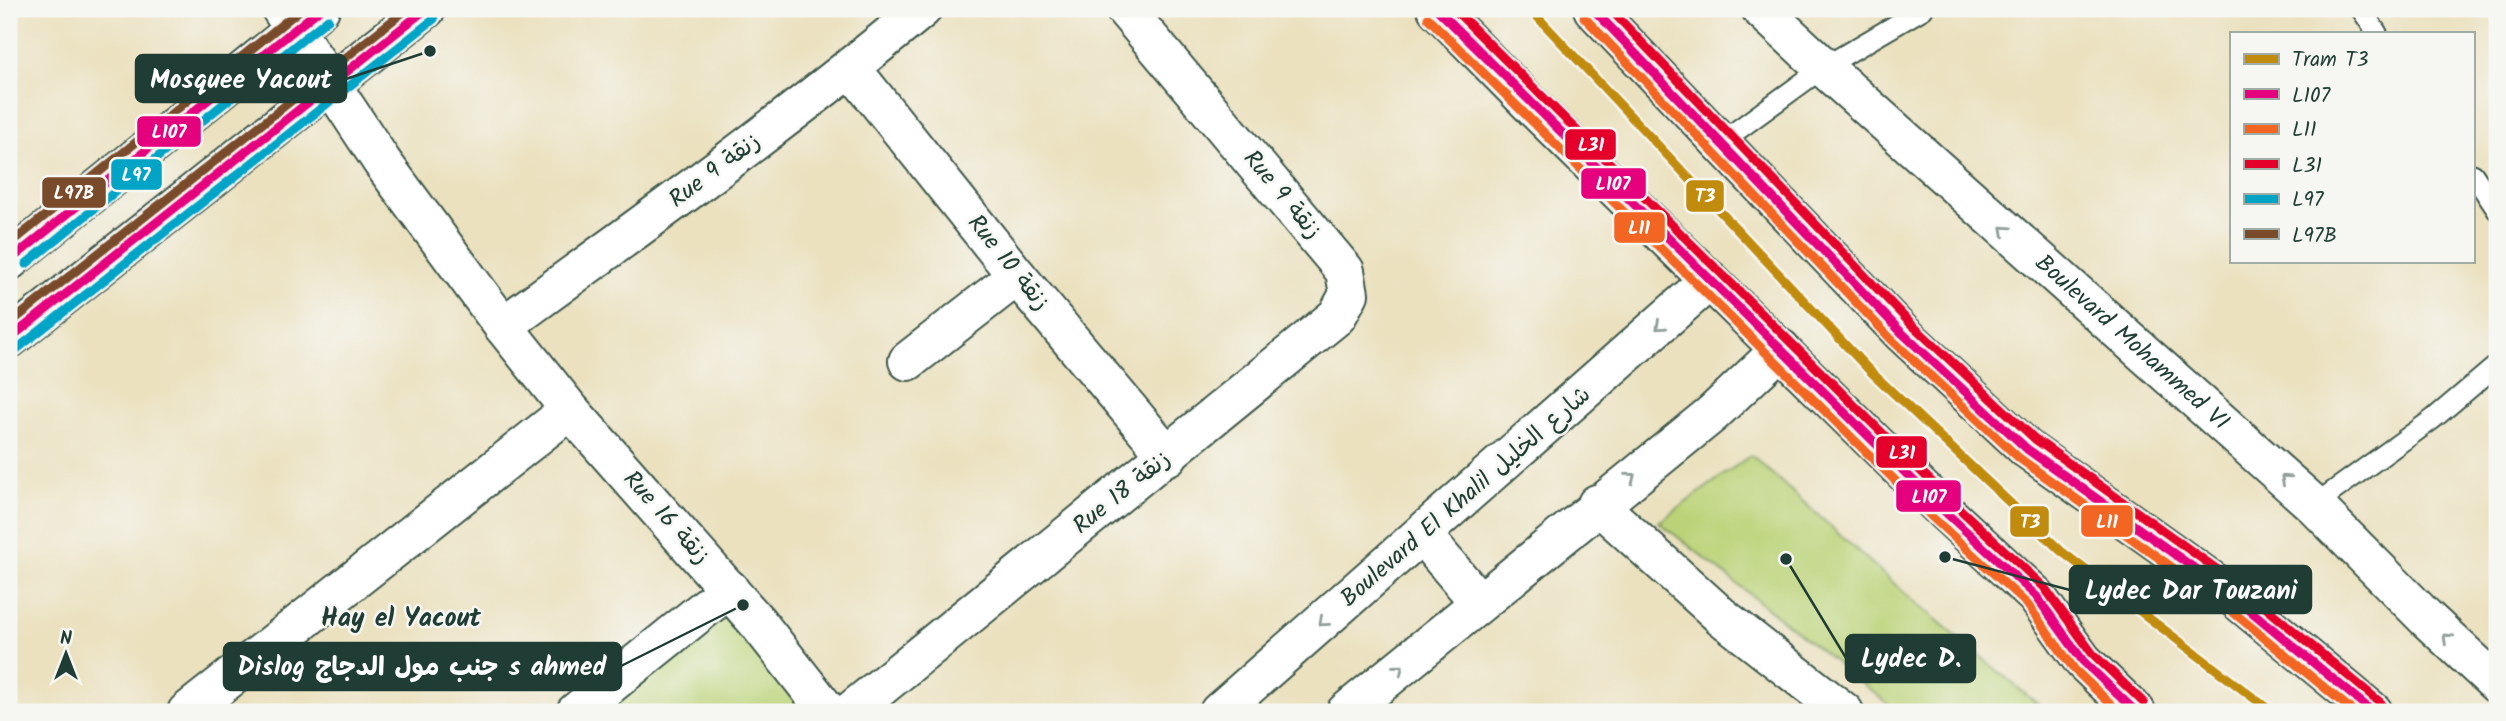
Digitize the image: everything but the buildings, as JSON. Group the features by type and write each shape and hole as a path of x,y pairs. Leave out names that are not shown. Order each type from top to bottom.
{"street":[{"path":"9,340 426,9"},
{"name":"Rue 9 زنقة","path":"503,326 851,68 922,9"},
{"name":"Rue 9 زنقة","path":"1125,9 1331,253"},
{"path":"1437,9 1536,110 1942,509 2036,596 2083,661 2136,712"},
{"path":"1593,9 1901,332 2027,449 2229,593 2372,712"},
{"name":"Boulevard Mohammed VI","path":"1761,9 2314,505 2426,618 2497,684"},
{"path":"9,261 298,15"},
{"name":"Rue 16 زنقة","path":"298,15 330,84 382,162 503,326 570,410 729,589 828,712"},
{"name":"Rue 10 زنقة","path":"851,68 1017,276 1168,456"},
{"name":"Rue 18 زنقة","path":"850,712 1337,316 1349,294 1349,284 1345,271 1331,253"},
{"path":"908,361 1017,276"},
{"name":"Boulevard El Khalil شارع الخليل","path":"1219,712 1423,536 1710,280"},
{"path":"1346,712 1597,504 1712,414 1781,349"},
{"path":"187,712 570,410"},
{"path":"1597,504 1721,616 1844,712"},
{"path":"1423,536 1480,603"},
{"path":"576,712 729,589"}],"lane":[{"path":"1720,143 1824,67 1923,9"},
{"path":"2361,9 2376,32"},
{"path":"2474,176 2497,210"},
{"path":"2314,505 2433,419 2497,365"}],"green space":[{"path":"1751,455 1908,596 2047,712 1898,712 1659,522"},
{"path":"733,596 819,712 588,712"}],"tram line":[{"name":"T3","path":"1530,9 1869,370 2061,551 2272,712"}],"transit line":[{"name":"L97B","path":"10,244 301,9"},
{"name":"L107","path":"18,254 320,9"},
{"name":"L97B","path":"9,324 407,9"},
{"name":"L107","path":"9,339 426,9"},
{"name":"L107","path":"1437,9 1942,509 2036,596 2083,661 2136,712"},
{"name":"L31","path":"1454,9 1950,500 2044,587 2092,653 2144,703"},
{"name":"L107","path":"1593,9 1901,332 2027,449 2229,593 2373,712"},
{"name":"L31","path":"1610,9 1910,323 2035,439 2236,583 2381,703"},
{"name":"L11","path":"1584,17 1892,340 2019,458 2222,603 2354,712"},
{"name":"L11","path":"1428,18 1933,518 2027,604 2074,669 2119,712"},
{"name":"L97","path":"26,264 328,19"},
{"name":"L97","path":"17,349 434,19"}],"place":[{"name":"Mosquee Yacout","path":"430,51"},
{"name":"Lydec Dar Touzani","path":"1945,557"},
{"name":"Lydec D.","path":"1786,559"},
{"name":"Dislog جنب مول الدجاج s ahmed","path":"743,605"}],"district":[{"name":"Hay el Yacout","path":"401,619"}]}
